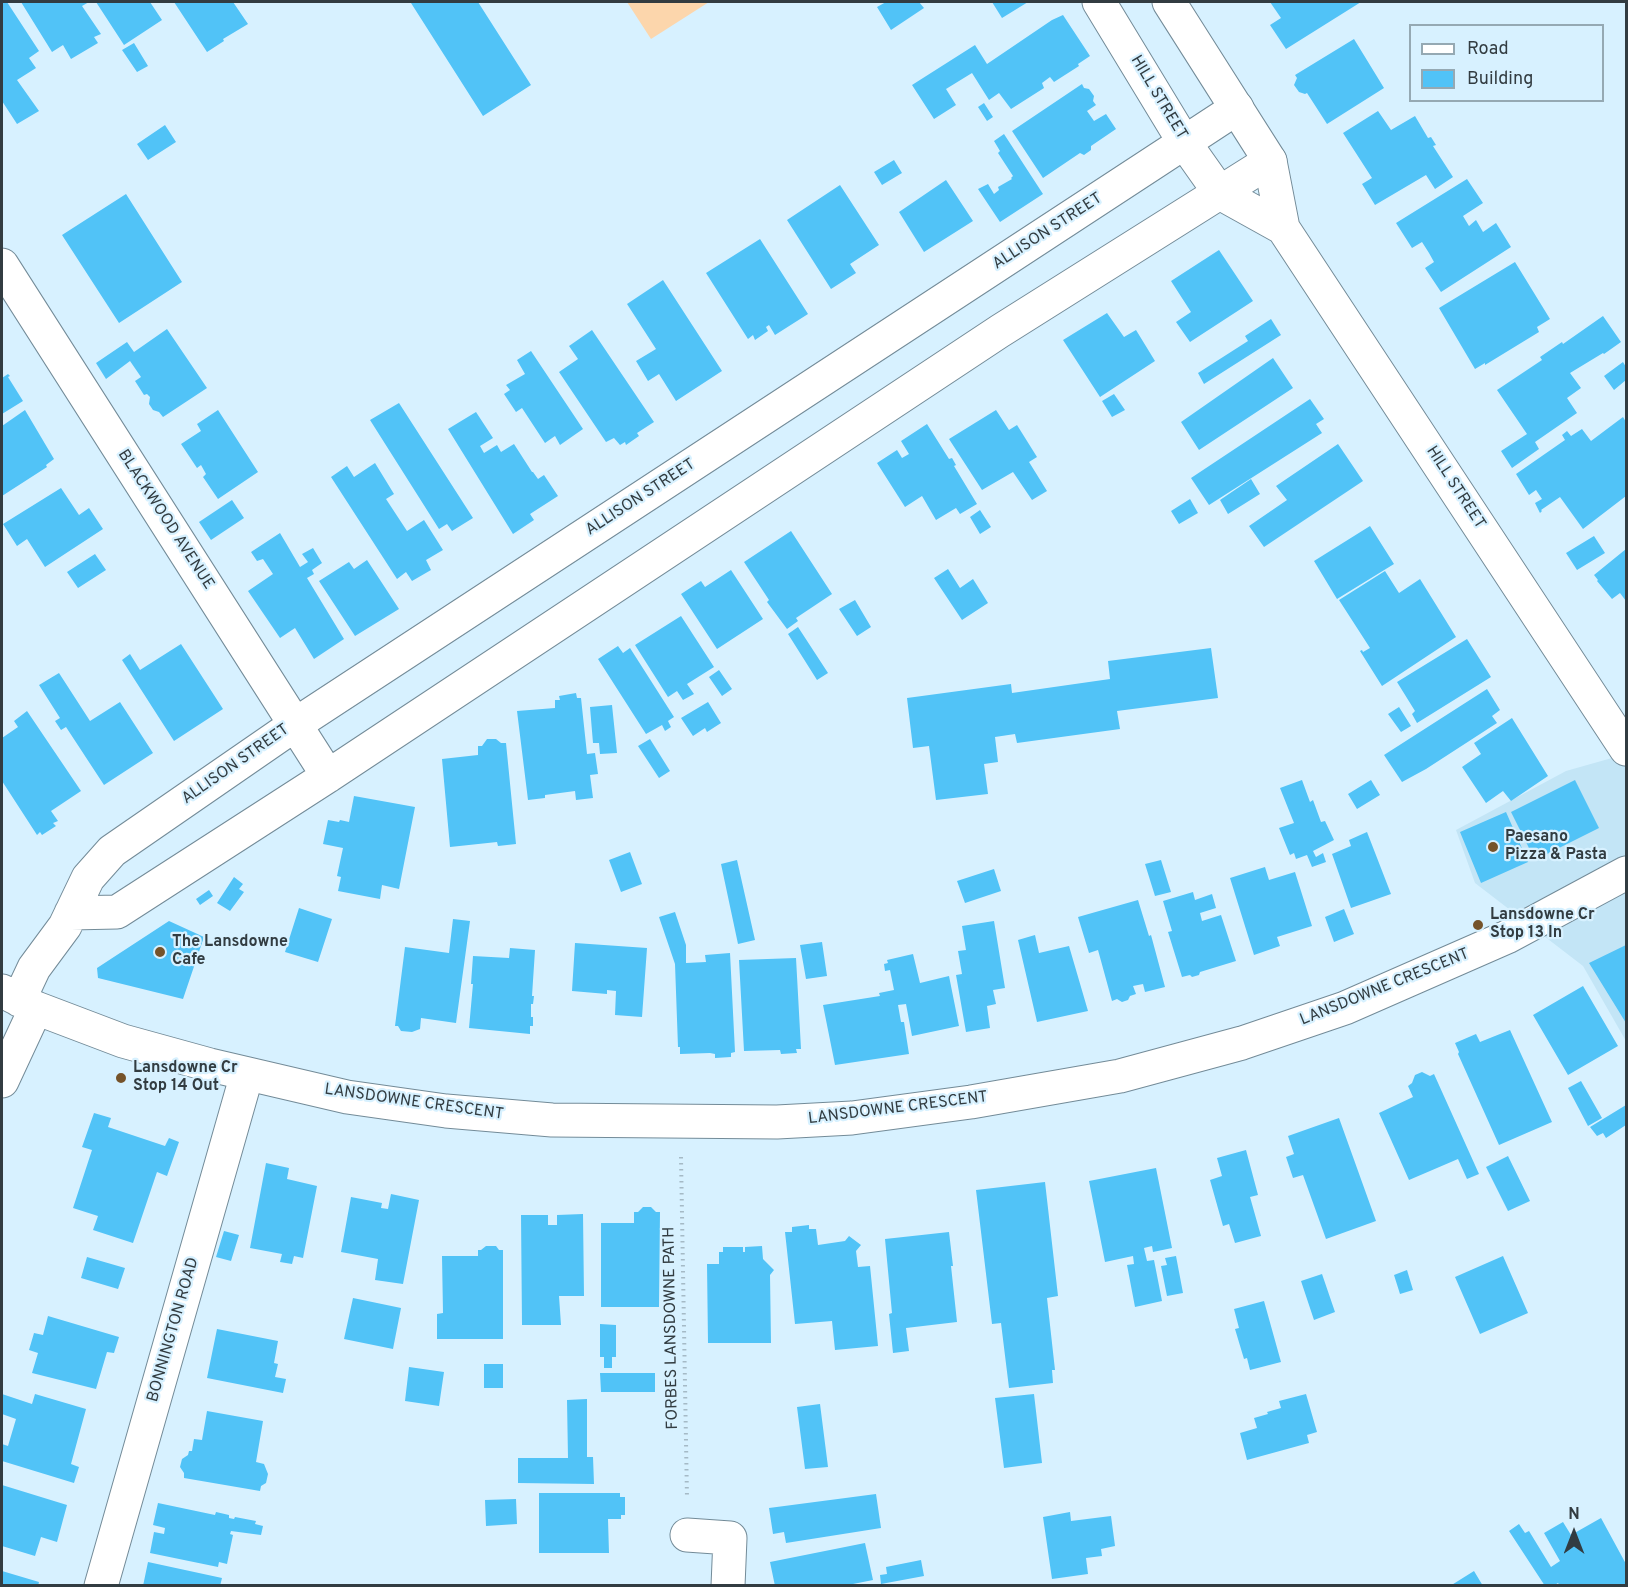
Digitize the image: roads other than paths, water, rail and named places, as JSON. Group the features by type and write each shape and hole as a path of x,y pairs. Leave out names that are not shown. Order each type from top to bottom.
{"street":[{"name":"HILL STREET","path":"1099,2 1184,142 1220,193 1283,228"},
{"name":"HILL STREET","path":"1169,2 1270,161 1283,228 1626,748"},
{"name":"ALLISON STREET","path":"2,1081 19,1000 34,968 65,926 88,878 112,850 296,724 1237,108"},
{"path":"71,913 117,912 328,776 1000,331 1270,161"},
{"name":"BLACKWOOD AVENUE","path":"2,265 328,776"},
{"name":"LANSDOWNE CRESCENT","path":"19,1000 123,1041 247,1074 347,1097 446,1111 552,1120 777,1122 852,1118 971,1102 1119,1076 1242,1043 1346,1008 1507,937 1626,873"},
{"name":"BONNINGTON ROAD","path":"101,1586 247,1074"},
{"path":"687,1535 730,1538 728,1586"}],"place":[{"name":"Paesano Pizza & Pasta","path":"1493,847"},
{"name":"Lansdowne Cr Stop 13 In","path":"1478,925"},
{"name":"The Lansdowne Cafe","path":"160,952"},
{"name":"Lansdowne Cr Stop 14 Out","path":"121,1078"}]}
